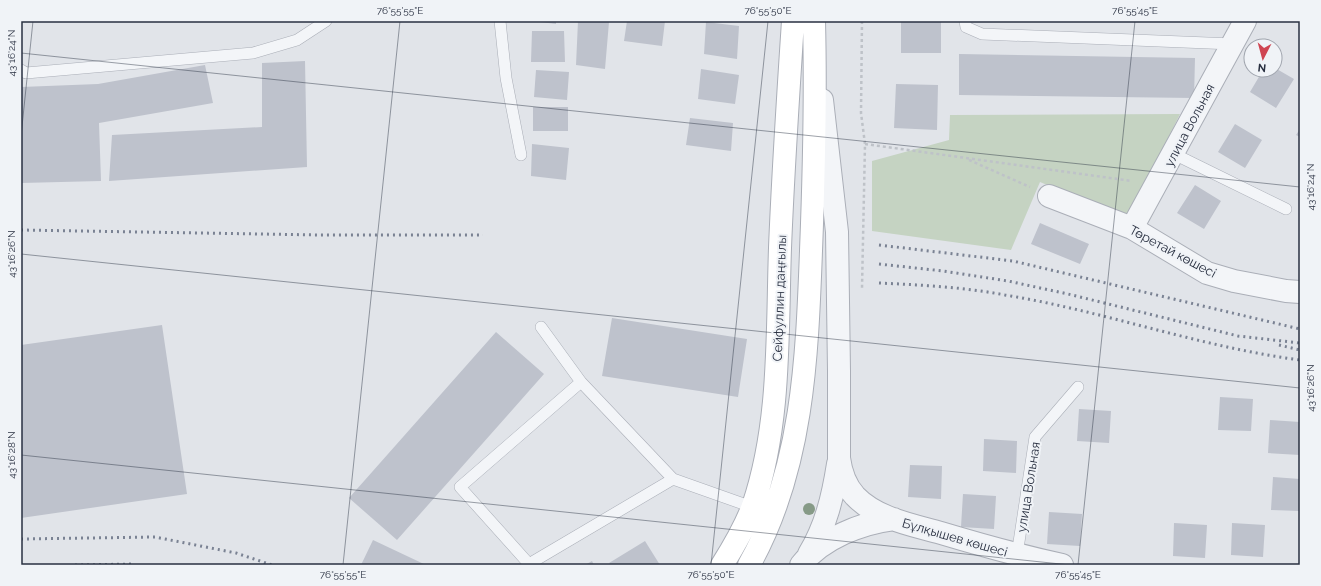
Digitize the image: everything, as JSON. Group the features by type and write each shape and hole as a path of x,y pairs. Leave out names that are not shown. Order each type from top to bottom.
{"main road":[{"name":"Сейфуллин даңғылы","path":"722,565 737,541 752,507 769,440 774,400 784,164 793,21"},
{"path":"749,565 773,515 785,478 800,409 806,358 815,165 814,28"}],"street":[{"name":"улица Вольная","path":"1132,228 1174,154 1245,21"},
{"path":"804,561 818,540 826,520 833,493 839,458 840,371 837,232 814,28"},
{"name":"Төретай көшесі","path":"1049,196 1132,228 1207,273 1234,281 1286,291 1300,292"},
{"path":"839,458 841,471 846,485 856,497 868,506 894,519"},
{"path":"804,561 835,538 856,527 894,519"},
{"name":"Бұлқышев көшесі","path":"894,519 1017,555 1062,565"}],"lane":[{"path":"21,70 26,73 253,53 297,40 326,21"},
{"path":"500,21 506,78 521,155"},
{"path":"964,21 966,27 982,34 1233,44"},
{"path":"1174,154 1286,209"},
{"path":"541,327 581,382 673,479 752,507"},
{"path":"581,382 460,487 529,564 673,479"},
{"name":"улица Вольная","path":"1017,555 1035,437 1078,387"}],"path":[{"path":"862,21 861,113 865,144 862,293"},
{"path":"865,144 1157,184"},
{"path":"966,159 1049,196"}],"green space":[{"path":"1180,114 1128,219 1040,182 1011,250 872,231 872,161 949,140 950,115"}],"building":[{"path":"556,21 556,24 541,22"},
{"path":"578,21 609,22 605,69 576,65"},
{"path":"627,21 665,21 662,46 624,41"},
{"path":"901,21 941,21 941,53 901,53"},
{"path":"706,22 739,26 737,59 704,54"},
{"path":"532,31 564,31 565,62 531,62"},
{"path":"959,54 1195,58 1194,98 959,95"},
{"path":"305,61 307,167 109,181 112,135 262,127 262,63"},
{"path":"205,65 213,103 99,123 101,181 21,183 21,87 98,84"},
{"path":"701,69 739,75 735,104 698,99"},
{"path":"536,70 569,72 567,100 534,97"},
{"path":"1283,73 1294,79 1276,108 1250,92 1258,78 1283,78"},
{"path":"896,84 938,85 937,130 894,128"},
{"path":"533,107 568,107 568,131 533,131"},
{"path":"690,118 733,123 731,151 686,145"},
{"path":"1235,124 1262,140 1245,168 1218,152"},
{"path":"1300,129 1300,137 1296,135"},
{"path":"532,144 569,148 566,180 531,176"},
{"path":"1195,185 1221,201 1204,229 1177,213"},
{"path":"1040,223 1089,244 1080,264 1031,244"},
{"path":"612,318 747,339 738,397 602,376"},
{"path":"162,325 187,494 21,518 21,345"},
{"path":"496,332 544,374 397,540 349,498"},
{"path":"1220,397 1253,399 1251,431 1218,430"},
{"path":"1079,409 1111,411 1109,443 1077,441"},
{"path":"1270,420 1300,422 1300,455 1268,453"},
{"path":"984,439 1017,441 1016,473 983,471"},
{"path":"910,465 942,466 941,499 908,497"},
{"path":"1273,477 1300,479 1300,511 1271,510"},
{"path":"963,494 996,496 994,529 961,527"},
{"path":"1049,512 1082,514 1080,546 1047,544"},
{"path":"1174,523 1207,525 1205,558 1173,556"},
{"path":"1232,523 1265,525 1263,557 1231,555"},
{"path":"373,540 426,565 361,565"},
{"path":"645,541 660,565 611,565 609,563"},
{"path":"592,561 594,565 585,565"}],"railway":[{"path":"21,230 320,235 483,235"},
{"path":"879,245 1013,261 1300,329"},
{"path":"879,264 943,271 1008,281 1068,294 1238,336 1300,343"},
{"path":"879,283 958,288 989,292 1079,310 1226,347 1300,360"},
{"path":"1279,345 1300,350"},
{"path":"21,539 155,537 236,553 272,565"},
{"path":"75,565 134,564"}]}
